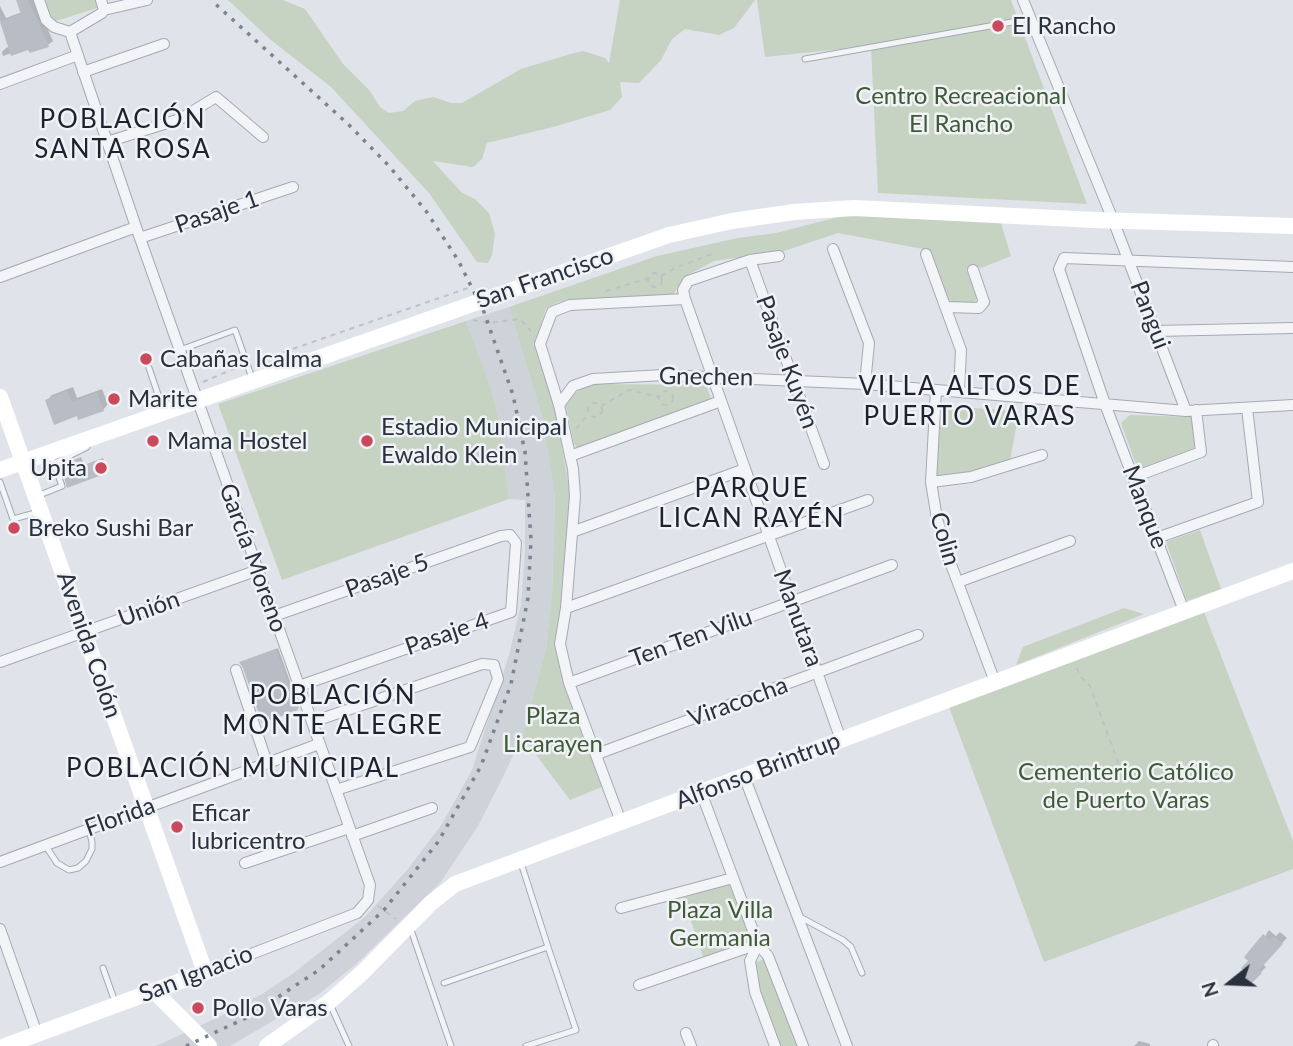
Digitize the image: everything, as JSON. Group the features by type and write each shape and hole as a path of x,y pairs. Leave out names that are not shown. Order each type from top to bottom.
{"street":[{"path":"39,0 46,20 54,27 70,32 99,15 102,5 147,0"},
{"name":"Pangui","path":"1023,0 1156,331 1191,411 1201,452 1134,477"},
{"name":"García Moreno","path":"70,32 138,233 370,885 368,900"},
{"path":"83,72 164,44"},
{"path":"0,84 78,55"},
{"path":"107,142 180,119 216,97 263,137"},
{"name":"Pasaje 1","path":"0,277 293,187"},
{"name":"San Francisco","path":"0,470 24,461 52,458 100,435 164,412 195,393 253,380 669,235 764,216 854,208 1293,226"},
{"path":"833,249 869,343 865,384"},
{"path":"926,254 961,351 959,392"},
{"path":"621,822 569,683 561,644 575,496 559,405 540,344 552,312 570,305 685,299 683,290 688,282 750,260 779,256"},
{"name":"Manque","path":"1129,261 1064,258 1059,269 1105,404 1184,611"},
{"name":"Pasaje Kuyén","path":"750,260 824,464"},
{"path":"1129,261 1293,267"},
{"path":"947,307 979,308 984,302 973,270"},
{"name":"Manutara","path":"685,299 841,740"},
{"path":"1156,331 1293,328"},
{"name":"Gnechen","path":"559,405 573,386 593,379 663,375 794,379 1191,411 1293,405"},
{"name":"Colin","path":"936,390 931,482 942,537 995,682"},
{"name":"Avenida Colón","path":"0,397 205,972"},
{"path":"570,456 721,401"},
{"path":"1157,538 1258,502 1247,408"},
{"path":"931,482 971,477 1042,455"},
{"path":"572,532 745,469"},
{"path":"566,608 868,500"},
{"name":"Pasaje 4","path":"299,686 511,612 516,543 510,535 501,536"},
{"name":"Pasaje 5","path":"274,617 501,536"},
{"path":"958,582 1070,541"},
{"name":"Ten Ten Vilu","path":"569,683 892,565"},
{"name":"Unión","path":"0,662 258,570"},
{"name":"Alfonso Brintrup","path":"267,1046 329,1002 363,972 431,903 455,884 1293,570"},
{"name":"Viracocha","path":"597,754 918,635"},
{"path":"312,722 482,664 494,665 498,679 470,747 336,790"},
{"path":"236,670 267,763"},
{"name":"Florida","path":"0,862 319,744"},
{"path":"744,776 847,1046"},
{"path":"701,792 758,944 768,956 803,1046"},
{"path":"246,863 432,808"},
{"path":"621,908 733,878"},
{"name":"San Ignacio","path":"5,1046 356,913 368,900"},
{"path":"0,929 37,1034"},
{"path":"639,985 758,944"},
{"path":"758,944 750,961 755,992 775,1046"},
{"path":"154,991 209,1046"},
{"path":"686,1033 691,1046"}],"lane":[{"path":"805,59 1030,19"},
{"path":"180,350 235,330 253,380"},
{"path":"149,368 164,412"},
{"path":"0,482 13,519 62,486 52,458"},
{"path":"45,845 47,852 57,863 69,870 78,868 86,861 92,849 89,829"},
{"path":"520,860 576,1030 526,1046"},
{"path":"797,916 851,947 862,973"},
{"path":"408,927 451,1046"},
{"path":"444,983 548,947"},
{"path":"103,968 116,1005"},
{"path":"329,1002 349,1046"}],"path":[{"path":"596,294 649,278 655,273 661,276 712,254"},
{"path":"649,278 651,285 657,286 662,282 661,276"},
{"path":"195,393 228,370 468,288"},
{"path":"573,432 589,413 589,406 593,403 601,405 629,390 659,397"},
{"path":"589,413 599,415 601,405"},
{"path":"1072,653 1080,676 1090,686 1124,779"},
{"path":"368,900 408,927"}],"shaded area":[{"path":"509,307 542,417 555,496 552,595 546,649 522,736 502,779 478,826 440,883 355,965 319,994 230,1046 156,1046 262,994 291,975 365,917 408,869 442,824 472,770 509,655 521,605 525,500 509,499 499,421 490,385 466,321"}],"green space":[{"path":"43,0 98,0 100,7 50,23"},
{"path":"228,0 283,0 305,9 343,64 370,91 380,107 389,113 403,111 415,101 433,97 451,103 462,103 521,69 574,53 583,51 605,58 609,63 620,0 755,0 734,28 719,35 685,29 672,39 661,60 639,83 620,82 622,97 610,110 487,143 482,159 473,167 433,161 462,193 475,199 489,213 495,234 488,263 477,262 429,193 331,87 271,40"},
{"name":"Centro Recreacional El Rancho","path":"757,0 1011,0 1087,204 878,193 871,46 765,57"},
{"name":"Plaza Licarayen","path":"850,214 1000,220 1011,256 981,268 976,266 966,269 978,297 974,303 969,304 954,303 947,298 928,250 838,233 781,252 714,261 684,277 672,297 559,302 546,308 537,337 539,355 556,411 570,494 561,672 602,787 570,800 522,736 546,649 552,595 555,496 542,417 509,307 657,256 738,238 776,233"},
{"name":"Estadio Municipal Ewaldo Klein","path":"466,321 490,385 499,421 509,499 282,580 218,404"},
{"path":"595,384 706,385 712,401 579,450 574,444 566,406 572,396 582,388"},
{"name":"VILLA ALTOS DE PUERTO VARAS","path":"942,406 1019,411 1010,461 970,474 938,477 938,414"},
{"path":"1130,415 1192,417 1197,450 1138,470 1121,423"},
{"path":"1200,530 1221,589 1187,601 1166,542"},
{"path":"1124,608 1144,614 1016,665 1023,647"},
{"name":"Cementerio Católico de Puerto Varas","path":"1204,612 1293,841 1293,869 1044,962 949,707"},
{"name":"Plaza Villa Germania","path":"725,884 733,886 751,934 745,943 704,959 683,898"},
{"name":"Plaza Villa Germania","path":"764,959 799,1046 778,1046 758,991 754,963"}],"building":[{"path":"16,0 28,0 49,47 11,56 0,22 21,14"},
{"path":"67,391 72,402 97,393 104,411 78,420 77,416 54,425 45,400"},
{"path":"79,458 82,466 101,459 107,473 67,488 61,466"},
{"path":"276,649 298,710 262,723 239,662"},
{"path":"1263,934 1270,940 1274,936 1283,944 1259,970 1262,973 1250,985 1241,977 1246,972 1241,968 1248,961 1244,957"}],"railway":[{"path":"186,1046 246,1018 319,970 384,910 438,842 481,766 511,684 528,598 531,540 525,452 513,395 484,312 458,260 426,211 389,166 348,124 211,0"}],"place":[{"name":"El Rancho","path":"998,26"},
{"name":"Cabañas Icalma","path":"146,359"},
{"name":"Marite","path":"114,399"},
{"name":"Mama Hostel","path":"153,441"},
{"name":"Estadio Municipal Ewaldo Klein","path":"367,441"},
{"name":"Upita","path":"101,468"},
{"name":"Breko Sushi Bar","path":"14,528"},
{"name":"Eficar lubricentro","path":"177,827"},
{"name":"Pollo Varas","path":"198,1008"}],"district":[{"name":"POBLACIÓN SANTA ROSA","path":"123,135"},
{"name":"VILLA ALTOS DE PUERTO VARAS","path":"970,402"},
{"name":"PARQUE LICAN RAYÉN","path":"752,504"},
{"name":"POBLACIÓN MONTE ALEGRE","path":"333,711"},
{"name":"POBLACIÓN MUNICIPAL","path":"233,769"}]}
